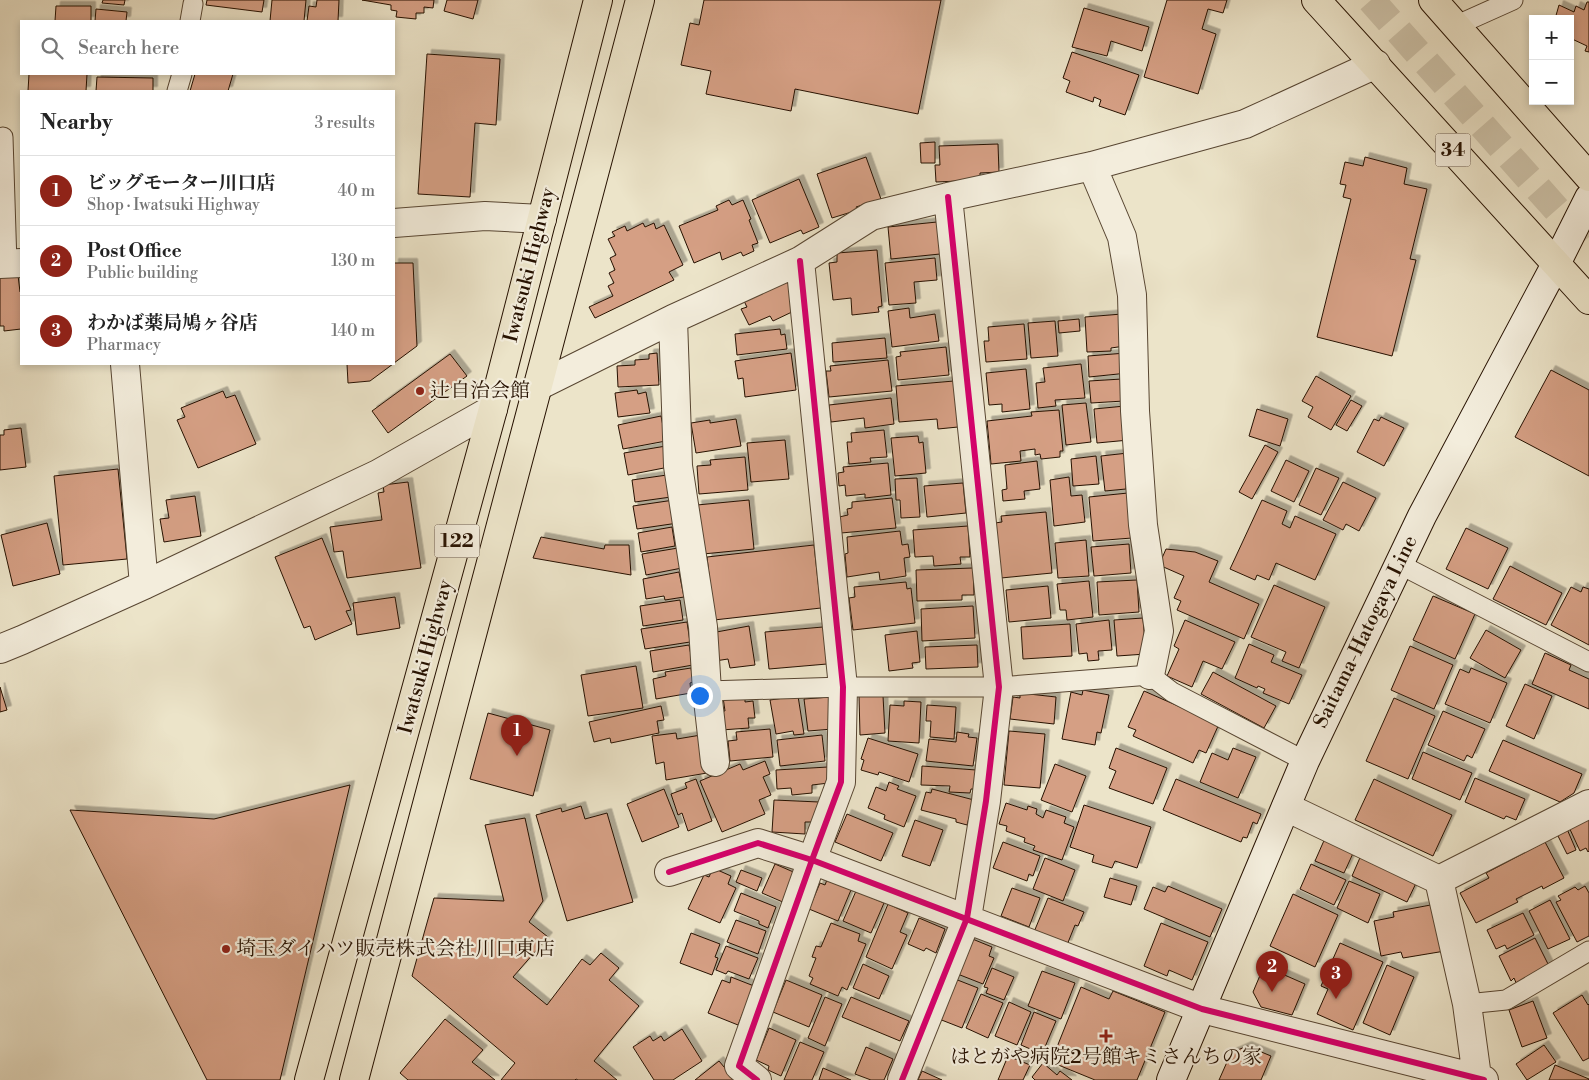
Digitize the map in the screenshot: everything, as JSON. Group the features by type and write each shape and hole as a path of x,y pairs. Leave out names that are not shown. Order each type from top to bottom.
{"main road":[{"name":"Iwatsuki Highway","path":"310,1080 493,409 598,0"},
{"name":"Iwatsuki Highway","path":"354,1080 640,0"},
{"name":"34","path":"1316,0 1589,300"},
{"path":"1433,0 1589,177"}],"street":[{"path":"538,386 673,318 800,261 871,216 948,197 1092,166 1245,124 1376,64"},
{"path":"1092,166 1122,237 1132,295 1135,411 1143,525 1159,631 1150,675"},
{"path":"902,1080 967,918 986,801 999,687 948,197"},
{"name":"Saitama-Hatogaya Line","path":"1172,1080 1304,761 1422,516 1589,198"},
{"path":"395,223 485,216 542,219"},
{"path":"757,1080 740,1066 841,782 843,687 800,261"},
{"path":"673,318 678,466 703,627 707,690 715,762"},
{"path":"125,365 144,585"},
{"path":"0,648 144,585 378,474 493,409"},
{"path":"1439,880 1589,804"},
{"path":"1286,806 1439,880"},
{"path":"669,872 758,843 812,860 1202,1009 1481,1079 1467,1004 1439,880"}],"lane":[{"path":"1455,26 1513,0"},
{"path":"177,90 182,75"},
{"path":"3,137 9,264"},
{"path":"1399,564 1589,662"},
{"path":"707,690 843,687 999,687 1150,675 1172,692 1304,761"},
{"path":"1467,1004 1506,1000 1589,952"}],"building":[{"path":"103,0 125,0 124,5 102,3"},
{"path":"207,0 264,0 262,12 206,5"},
{"path":"272,0 306,0 304,20 270,20"},
{"path":"317,0 339,0 338,20 307,20 309,6 316,7"},
{"path":"362,0 434,0 433,8 424,7 424,13 416,13 416,19 396,17 397,11 391,10 391,5"},
{"path":"447,0 478,0 473,19 444,11"},
{"path":"704,0 941,0 918,114 795,89 791,111 706,94 711,71 681,65 690,23 699,25"},
{"path":"1167,0 1227,0 1223,13 1208,9 1202,29 1216,34 1198,94 1144,77"},
{"path":"1587,2 1589,2 1589,52 1585,51 1587,46 1574,40 1574,15 1556,15 1559,5 1574,12 1576,6 1584,10"},
{"path":"56,6 91,6 91,20 55,20"},
{"path":"1084,8 1149,27 1142,51 1111,41 1107,56 1072,47"},
{"path":"96,9 127,12 126,20 95,20"},
{"path":"1072,52 1139,75 1125,115 1099,106 1101,100 1094,97 1093,102 1066,92 1070,81 1063,78"},
{"path":"427,54 500,59 496,125 475,123 470,197 418,194"},
{"path":"29,75 87,75 86,90 28,90"},
{"path":"195,75 233,75 228,90 190,90"},
{"path":"97,77 153,78 153,90 96,90"},
{"path":"935,142 935,163 921,163 920,143"},
{"path":"998,144 999,172 980,173 980,180 936,182 935,165 940,165 939,146"},
{"path":"866,157 881,199 856,207 858,210 832,218 817,174"},
{"path":"1365,157 1407,168 1404,184 1427,189 1410,259 1416,260 1392,356 1317,337 1351,199 1343,197 1346,185 1340,184 1345,162 1363,166"},
{"path":"799,179 819,227 803,234 801,230 770,243 752,200"},
{"path":"729,200 732,205 743,200 758,243 752,245 754,251 743,256 741,252 722,260 720,252 694,263 679,226 718,210 716,206"},
{"path":"937,222 940,254 891,259 888,227"},
{"path":"643,223 645,227 654,223 656,229 664,225 683,265 669,272 674,280 595,318 589,307 613,296 608,286 614,283 609,273 615,270 610,258 616,255 608,239 615,236 612,232 625,226 627,231"},
{"path":"877,250 882,306 878,307 879,312 852,315 851,298 833,300 829,263 837,262 837,253"},
{"path":"935,258 937,280 914,282 916,303 889,305 885,263"},
{"path":"395,263 413,263 417,346 395,362"},
{"path":"18,275 20,329 4,331 4,326 0,326 0,276"},
{"path":"787,281 797,303 794,311 773,321 770,316 749,325 741,309 747,307 744,301"},
{"path":"909,308 910,318 935,314 939,341 892,347 888,311"},
{"path":"1122,314 1125,346 1111,348 1111,351 1087,352 1085,317"},
{"path":"1079,319 1080,331 1059,333 1058,321"},
{"path":"1055,321 1058,356 1031,358 1028,323"},
{"path":"1024,324 1027,359 986,362 984,341 989,341 988,327"},
{"path":"780,329 781,335 785,334 787,349 737,355 735,334"},
{"path":"885,338 887,358 833,362 832,343"},
{"path":"946,347 949,375 898,380 896,357 901,356 900,352"},
{"path":"657,353 659,385 618,387 617,366 635,365 635,360 649,359 649,354"},
{"path":"791,353 796,390 745,397 743,378 738,379 735,361"},
{"path":"1126,353 1128,373 1089,377 1088,356"},
{"path":"450,354 467,376 388,433 372,411"},
{"path":"888,360 892,391 829,397 826,371 831,371 830,366"},
{"path":"1081,364 1085,398 1055,400 1056,406 1038,408 1036,383 1045,382 1043,368"},
{"path":"347,365 392,365 370,381 348,383"},
{"path":"1026,369 1030,409 1002,412 1002,404 989,405 986,373"},
{"path":"1551,370 1589,390 1589,476 1515,437"},
{"path":"1316,376 1351,396 1331,430 1308,417 1313,407 1302,401"},
{"path":"1122,379 1124,401 1091,403 1089,381"},
{"path":"954,381 958,427 938,429 937,419 899,422 896,386"},
{"path":"637,390 638,394 646,392 650,413 618,417 615,393"},
{"path":"223,391 226,398 235,395 256,444 198,468 177,420 185,417 181,408"},
{"path":"891,398 894,424 865,428 864,418 831,422 829,405"},
{"path":"1351,400 1362,406 1347,431 1336,425"},
{"path":"1086,403 1091,442 1066,445 1062,405"},
{"path":"1125,406 1129,440 1097,443 1094,409"},
{"path":"1257,409 1288,419 1280,446 1249,436"},
{"path":"1059,410 1063,451 1060,451 1060,457 1041,459 1040,454 1035,455 1035,449 1020,451 1021,461 991,464 987,421 1032,416 1031,412"},
{"path":"661,416 666,441 623,449 618,425"},
{"path":"1381,417 1404,428 1384,466 1357,452 1374,419 1379,421"},
{"path":"736,419 741,446 696,453 691,423 710,420 710,423"},
{"path":"21,428 26,467 0,470 0,435 4,435 4,430"},
{"path":"884,430 887,457 870,458 871,462 849,464 847,442 852,442 851,433"},
{"path":"918,436 919,443 923,442 926,473 895,476 891,438"},
{"path":"785,440 789,479 751,482 747,443"},
{"path":"1265,445 1278,452 1252,499 1239,492"},
{"path":"666,446 669,467 628,475 624,453"},
{"path":"1128,453 1131,483 1126,484 1126,489 1105,491 1101,456"},
{"path":"1096,456 1099,484 1073,486 1071,459"},
{"path":"745,457 748,490 699,494 697,466 711,465 710,460"},
{"path":"1286,460 1309,471 1294,502 1271,491"},
{"path":"1037,461 1040,489 1024,491 1025,499 1003,501 1002,490 1007,489 1005,465"},
{"path":"888,463 891,495 865,498 865,494 846,496 845,485 839,486 838,473 844,472 843,467"},
{"path":"1316,468 1339,478 1321,515 1299,505"},
{"path":"118,469 127,559 63,565 54,476"},
{"path":"667,475 671,497 635,502 632,480"},
{"path":"1069,477 1071,496 1082,495 1085,522 1054,526 1050,480"},
{"path":"917,478 920,517 901,518 900,500 896,500 895,479"},
{"path":"408,482 421,568 347,578 343,551 334,552 330,527 382,520 378,493 384,492 383,485"},
{"path":"1343,482 1376,498 1359,531 1346,524 1343,530 1323,520"},
{"path":"963,483 966,513 927,517 924,486"},
{"path":"1128,493 1132,538 1093,541 1089,497"},
{"path":"195,496 201,536 164,542 160,519 169,518 166,500"},
{"path":"892,498 896,528 841,533 839,517 848,515 847,509 852,508 852,502"},
{"path":"674,500 678,523 637,529 633,506"},
{"path":"749,500 754,549 703,554 697,505"},
{"path":"1262,500 1287,511 1282,524 1290,528 1295,516 1336,534 1315,580 1276,563 1269,580 1257,575 1255,580 1230,569"},
{"path":"1046,512 1052,573 1001,578 995,523 1002,522 1001,516"},
{"path":"47,523 60,574 13,586 1,535"},
{"path":"968,526 970,557 960,557 961,564 934,566 933,556 915,557 913,530"},
{"path":"672,527 675,546 641,552 638,533"},
{"path":"1466,528 1508,548 1488,589 1446,569"},
{"path":"900,531 902,545 908,544 910,557 904,558 906,576 880,580 879,572 847,577 845,554 848,553 847,537"},
{"path":"541,537 604,549 605,545 629,545 631,575 533,558"},
{"path":"322,538 351,610 346,611 352,624 315,640 310,626 304,628 275,557"},
{"path":"1086,540 1089,576 1058,578 1055,543"},
{"path":"1129,544 1131,573 1094,576 1091,547"},
{"path":"814,545 821,608 714,620 707,557"},
{"path":"678,548 682,568 646,575 642,554"},
{"path":"1166,549 1195,552 1218,561 1209,582 1259,604 1244,639 1177,610 1181,601 1174,598 1184,576 1159,565"},
{"path":"1510,566 1562,593 1546,625 1493,599"},
{"path":"973,568 974,595 962,595 962,600 917,601 916,570"},
{"path":"679,572 684,597 665,600 664,596 646,599 643,579"},
{"path":"1137,580 1139,612 1099,615 1097,582"},
{"path":"1089,581 1093,617 1067,620 1066,610 1060,610 1057,584"},
{"path":"906,582 907,589 911,588 915,623 853,630 849,598 855,597 854,587"},
{"path":"1274,585 1325,607 1299,668 1282,661 1286,652 1251,637"},
{"path":"1048,586 1051,618 1009,622 1006,590"},
{"path":"1571,587 1581,592 1583,587 1589,589 1589,645 1551,625"},
{"path":"1433,596 1475,614 1455,659 1413,640"},
{"path":"395,597 400,628 357,635 353,603"},
{"path":"680,600 683,620 643,626 640,606"},
{"path":"973,606 975,638 922,641 921,609"},
{"path":"1143,618 1146,654 1117,656 1114,620"},
{"path":"1109,620 1112,650 1098,651 1099,660 1088,661 1087,653 1079,654 1076,624"},
{"path":"1185,620 1235,642 1222,669 1203,661 1192,687 1167,676 1179,649 1174,646"},
{"path":"687,622 690,642 645,649 641,629"},
{"path":"1070,624 1072,656 1023,659 1021,627"},
{"path":"749,626 755,665 730,668 728,659 715,661 711,633"},
{"path":"823,627 827,664 769,669 765,632"},
{"path":"1486,630 1521,650 1505,678 1470,658"},
{"path":"917,631 920,662 912,663 913,668 889,671 885,635"},
{"path":"1249,644 1274,655 1271,662 1302,675 1289,704 1263,693 1265,689 1258,686 1257,688 1235,678"},
{"path":"689,645 693,665 653,672 650,651"},
{"path":"977,645 978,667 926,669 925,647"},
{"path":"1410,646 1453,665 1434,709 1391,690"},
{"path":"1545,653 1571,665 1569,670 1589,679 1589,709 1532,684"},
{"path":"636,666 643,708 588,716 581,675"},
{"path":"691,668 693,682 690,683 691,693 656,699 653,679 666,676 665,672"},
{"path":"1471,668 1507,683 1490,723 1445,704 1460,669 1469,673"},
{"path":"1213,672 1276,706 1264,728 1201,694"},
{"path":"1525,684 1552,696 1534,739 1506,726"},
{"path":"0,687 7,710 0,712"},
{"path":"1083,690 1109,695 1101,733 1097,732 1095,745 1062,739 1071,692 1082,695"},
{"path":"1144,691 1219,724 1206,753 1199,750 1193,763 1133,736 1136,730 1128,727"},
{"path":"1020,693 1056,697 1054,724 1010,719 1013,697 1020,698"},
{"path":"745,695 745,702 753,701 755,718 748,718 749,728 721,730 719,711 725,711 723,697"},
{"path":"798,696 804,734 794,735 793,731 776,734 770,700"},
{"path":"859,696 883,696 885,733 860,735"},
{"path":"830,697 833,729 808,731 804,699"},
{"path":"1394,698 1435,716 1408,779 1366,761"},
{"path":"904,701 921,702 919,743 888,741 890,705 904,706"},
{"path":"927,705 956,707 954,739 930,737 931,721 926,721"},
{"path":"661,706 664,720 657,721 659,733 611,743 610,738 594,742 589,722"},
{"path":"1443,711 1485,729 1472,758 1467,755 1464,761 1428,745"},
{"path":"488,713 550,730 533,796 470,779"},
{"path":"770,729 773,757 730,761 728,741 737,740 736,732"},
{"path":"1009,731 1045,734 1040,788 1004,785"},
{"path":"957,732 969,734 968,737 977,738 973,766 926,761 929,739 956,742"},
{"path":"676,733 677,739 701,735 707,773 666,780 664,762 656,764 652,736"},
{"path":"822,735 825,761 780,766 777,740"},
{"path":"868,738 918,754 909,782 879,772 878,775 861,770 864,760 861,759"},
{"path":"1503,740 1582,774 1574,793 1560,802 1489,771"},
{"path":"1116,748 1167,768 1153,804 1109,788 1116,771 1109,768"},
{"path":"1233,748 1256,757 1238,798 1200,782 1212,753 1228,760"},
{"path":"1423,752 1472,773 1460,800 1412,779"},
{"path":"765,761 770,774 763,777 771,795 759,800 765,814 722,832 700,781 740,764 743,770"},
{"path":"1055,764 1086,776 1072,812 1041,800"},
{"path":"922,766 976,770 974,789 971,789 970,793 949,792 950,786 921,785"},
{"path":"828,767 829,783 812,785 812,793 792,795 791,788 777,789 776,770"},
{"path":"1475,778 1525,799 1516,820 1506,816 1504,819 1465,802"},
{"path":"696,779 712,821 688,831 682,813 678,815 671,794 687,788 685,783"},
{"path":"1176,779 1261,814 1257,824 1253,822 1247,838 1243,837 1241,842 1163,810"},
{"path":"1374,779 1452,815 1433,856 1355,820"},
{"path":"889,782 899,786 897,789 916,796 904,827 884,819 885,815 868,808 876,787 886,791"},
{"name":"埼玉ダイハツ販売株式会社川口東店","path":"350,785 280,1080 207,1080 70,810 214,819"},
{"path":"664,789 679,827 642,842 627,804"},
{"path":"932,789 974,800 967,825 956,822 956,819 921,810 926,792 931,793"},
{"path":"774,800 819,802 818,822 805,822 805,834 772,832"},
{"path":"1006,803 1027,810 1028,806 1037,809 1036,814 1043,818 1046,810 1066,817 1064,823 1074,827 1062,860 1033,850 1035,846 1024,842 1025,838 1006,831 1007,826 999,824"},
{"path":"1084,805 1151,827 1137,868 1115,861 1112,868 1092,862 1094,855 1070,847"},
{"path":"581,806 585,819 607,813 633,902 567,921 536,815 561,808 562,812"},
{"path":"847,814 893,833 881,861 835,842"},
{"path":"1589,815 1589,851 1586,848 1580,851 1568,825"},
{"path":"525,818 543,901 529,922 548,937 513,977 547,1005 582,959 590,965 601,953 619,968 609,980 639,1006 594,1061 617,1080 501,1080 515,1063 412,976 434,898 504,901 485,825"},
{"path":"915,820 943,830 930,866 902,856"},
{"path":"1567,829 1576,850 1567,854 1557,834"},
{"path":"1326,836 1355,849 1344,873 1315,861"},
{"path":"1003,842 1040,856 1033,876 1029,874 1027,881 993,868"},
{"path":"1545,842 1564,878 1543,889 1542,886 1516,899 1518,902 1476,923 1460,893 1489,878 1486,873"},
{"path":"1362,853 1418,879 1407,902 1352,876"},
{"path":"1045,858 1075,870 1063,901 1033,889"},
{"path":"775,864 798,874 785,903 762,893"},
{"path":"1311,864 1346,880 1334,905 1300,889"},
{"path":"713,868 731,876 728,884 736,888 720,923 688,909 704,875 709,877"},
{"path":"741,870 762,878 757,891 736,882"},
{"path":"1110,878 1137,886 1131,905 1104,897"},
{"path":"827,880 851,890 838,921 809,909 820,883 825,885"},
{"path":"1349,881 1380,894 1368,923 1337,908"},
{"path":"1168,886 1222,909 1210,937 1144,909 1153,887 1165,892"},
{"path":"1585,886 1589,893 1589,936 1577,942 1556,902 1561,900 1558,896 1575,887 1578,890"},
{"path":"1012,888 1040,898 1029,927 1001,916"},
{"path":"856,891 884,903 871,933 843,921"},
{"path":"741,893 776,907 768,928 759,924 759,921 734,911"},
{"path":"1293,894 1338,915 1315,967 1270,946"},
{"path":"1048,898 1084,912 1078,926 1075,925 1067,945 1034,932"},
{"path":"1550,900 1570,939 1548,949 1529,911"},
{"path":"888,904 908,913 900,932 907,935 892,969 866,957"},
{"path":"1436,904 1445,951 1403,958 1401,952 1381,956 1374,921 1394,917 1393,912"},
{"path":"1523,913 1534,935 1507,949 1505,945 1496,949 1487,930"},
{"path":"919,918 945,929 936,953 926,948 924,951 908,944"},
{"path":"736,920 766,931 758,954 727,942"},
{"path":"831,923 860,934 858,941 866,944 847,990 842,987 838,996 810,984 813,978 809,976 816,958 812,957 816,946 821,947"},
{"path":"1161,923 1208,942 1192,980 1169,970 1167,976 1144,966"},
{"path":"691,933 720,944 715,957 718,958 712,975 680,963"},
{"path":"970,938 992,947 989,956 994,958 983,984 955,973"},
{"path":"1535,938 1549,966 1517,985 1514,978 1511,981 1499,956"},
{"path":"1340,943 1383,962 1353,1030 1317,1014 1328,989 1321,986"},
{"path":"726,946 758,958 749,979 728,971 726,974 716,970"},
{"path":"863,964 889,976 879,999 853,988"},
{"path":"1387,965 1414,977 1390,1035 1363,1023"},
{"path":"1264,966 1305,984 1292,1015 1261,1007 1253,992"},
{"path":"992,968 1014,977 1004,1000 986,993 988,988 984,987"},
{"path":"1042,971 1075,983 1061,1019 1028,1006"},
{"path":"731,977 754,986 738,1025 708,1013 722,980 730,983"},
{"path":"955,979 978,988 962,1028 939,1019"},
{"path":"786,980 822,995 809,1027 773,1012"},
{"path":"1081,987 1109,999 1113,991 1165,1012 1137,1080 1095,1080 1051,1062"},
{"path":"981,994 1003,1003 988,1038 966,1028"},
{"path":"1582,995 1589,1004 1589,1058 1583,1061 1553,1013"},
{"path":"825,997 842,1004 825,1046 808,1038"},
{"path":"851,997 909,1021 900,1041 842,1017"},
{"path":"1533,1001 1547,1038 1522,1047 1509,1010"},
{"path":"1009,1002 1031,1012 1017,1045 995,1036"},
{"path":"1034,1012 1056,1021 1042,1054 1021,1045"},
{"path":"445,1019 483,1050 472,1062 495,1080 408,1080 400,1073"},
{"path":"769,1028 796,1040 781,1076 768,1070 769,1066 756,1060"},
{"path":"682,1029 702,1061 673,1080 654,1080 633,1047 650,1036 653,1041 661,1036 664,1041"},
{"path":"800,1042 824,1052 812,1080 784,1080"},
{"path":"1544,1045 1556,1062 1527,1080 1516,1064"},
{"path":"1247,1046 1271,1056 1261,1080 1219,1080 1231,1053"},
{"path":"866,1047 893,1059 884,1080 871,1080 855,1074"},
{"path":"1008,1056 1030,1065 1023,1080 998,1080"},
{"path":"719,1061 735,1080 695,1080"},
{"path":"1043,1063 1057,1075 1060,1071 1072,1080 1035,1080 1032,1077"},
{"path":"1555,1065 1589,1079 1549,1080"},
{"path":"823,1068 851,1080 819,1080"},
{"path":"922,1071 942,1080 918,1080"}],"tunnel":[{"path":"1371,0 1589,246"}],"cycle path":[{"path":"902,1080 967,918 986,801 999,687 948,197"},
{"path":"757,1080 739,1066 841,782 843,687 800,261"},
{"path":"669,872 758,843 812,860 1202,1009 1484,1080"}],"place":[{"name":"辻自治会館","path":"420,391"},
{"name":"ビッグモーター川口店","path":"517,756"},
{"name":"埼玉ダイハツ販売株式会社川口東店","path":"226,949"},
{"name":"Post Office","path":"1272,992"},
{"name":"わかば薬局鳩ヶ谷店","path":"1336,999"},
{"name":"はとがや病院2号館キミさんちの家","path":"1106,1036"}]}
